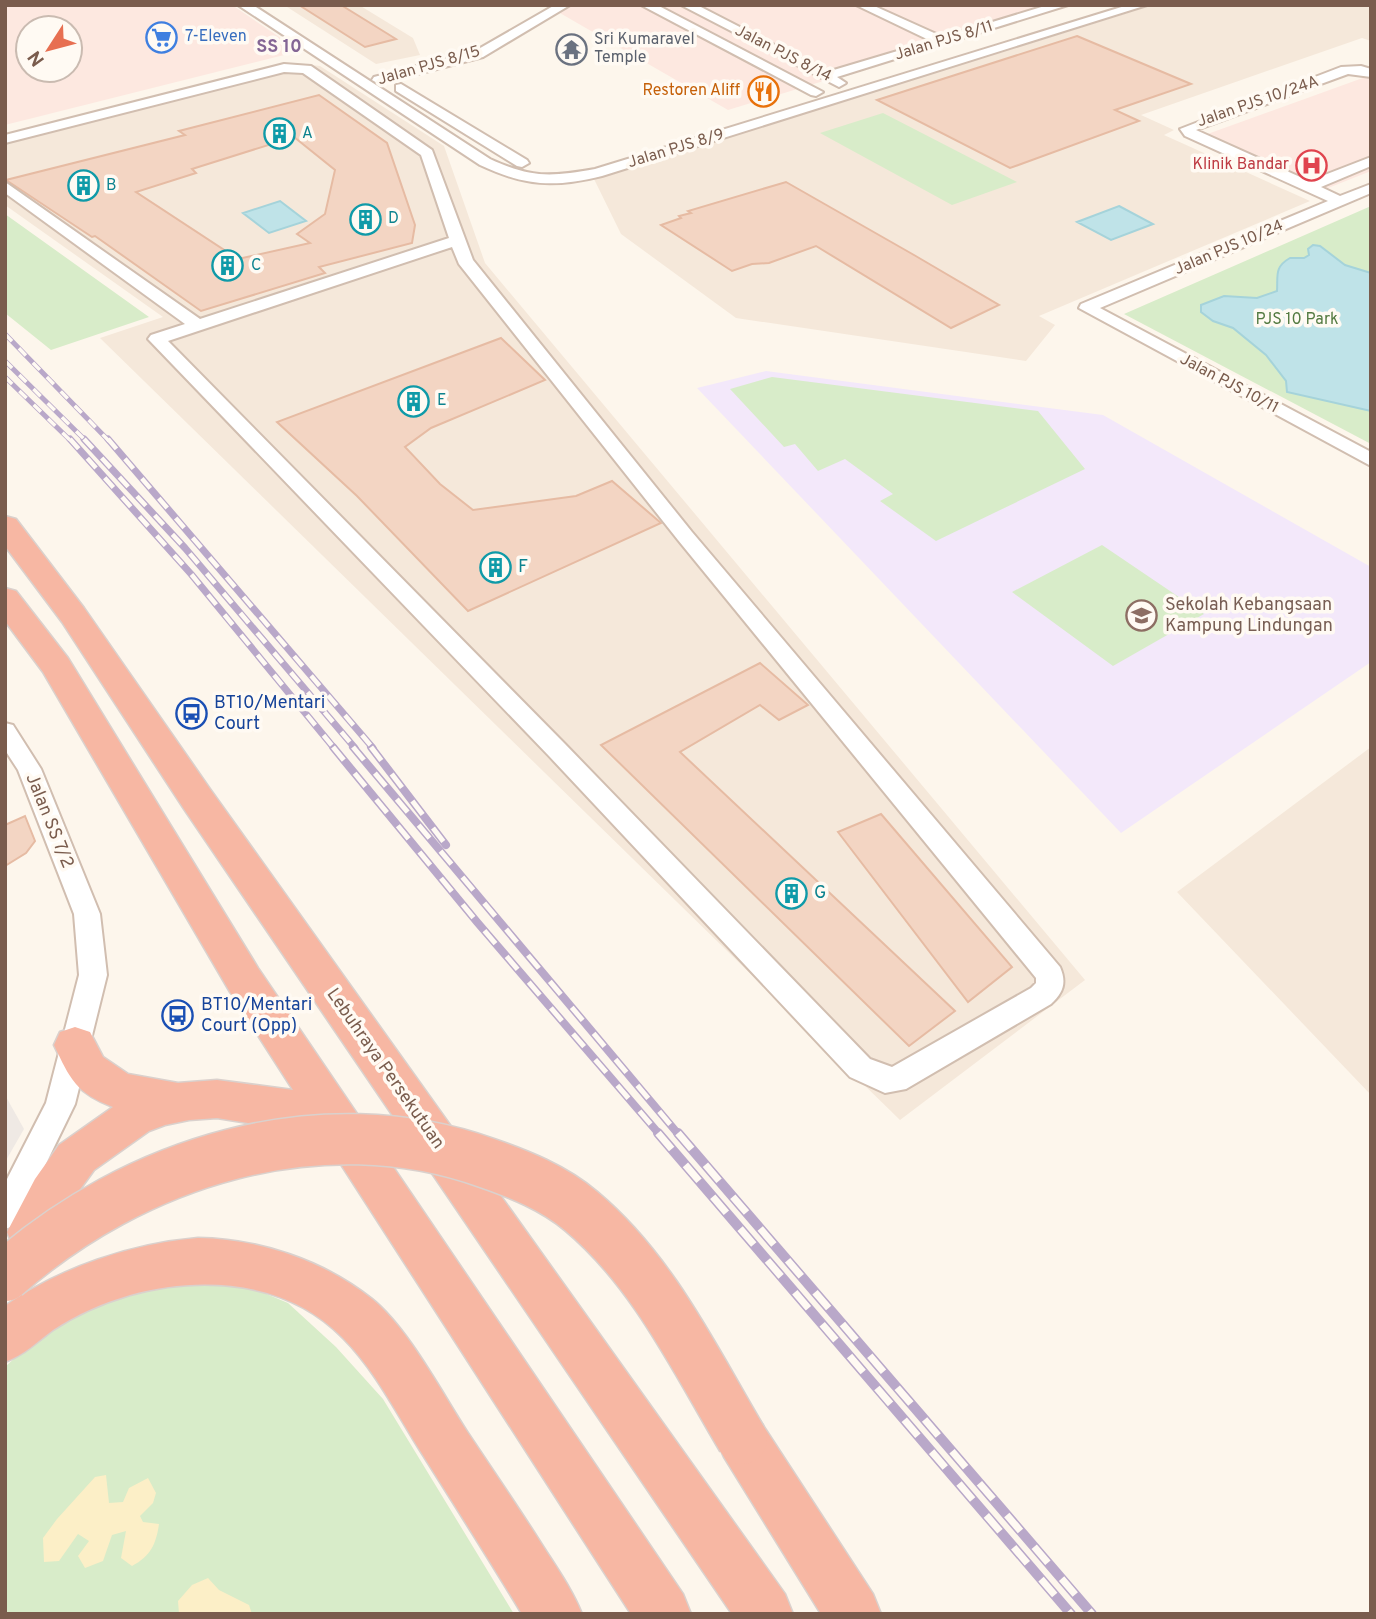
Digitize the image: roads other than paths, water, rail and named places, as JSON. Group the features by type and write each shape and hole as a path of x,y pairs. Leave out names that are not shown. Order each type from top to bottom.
{"highway":[{"name":"Lebuhraya Persekutuan","path":"5,525 73,615 213,822 765,1614"},
{"path":"5,598 56,666 244,980 663,1614"},
{"path":"75,1045 87,1069 112,1086 134,1094 174,1102"},
{"path":"17,1224 75,1159 121,1124 174,1102 198,1098 226,1098 336,1118"},
{"path":"5,1276 86,1218 131,1191 177,1171 251,1149 295,1141 375,1138 449,1149 482,1159 538,1183 580,1210 611,1239 650,1288 782,1505 853,1614"},
{"path":"5,1338 42,1310 70,1294 116,1275 178,1261 251,1263 298,1279 347,1309 364,1325 406,1383 554,1614"}],"street":[{"name":"Jalan PJS 8/9","path":"244,5 501,171 533,179 564,179 597,173 1141,5"},
{"name":"Jalan PJS 8/15","path":"361,81 377,72 473,48 543,5"},
{"name":"Jalan PJS 8/15","path":"377,72 479,54 564,5"},
{"path":"647,5 816,92"},
{"name":"Jalan PJS 8/14","path":"687,5 842,84"},
{"path":"862,5 942,41"},
{"name":"Jalan PJS 8/11","path":"826,76 1062,5"},
{"name":"Jalan PJS 8/9","path":"377,72 514,160 547,169 569,167 1100,5"},
{"path":"5,139 291,67 306,69 427,153 466,261 685,536 1042,951 1050,975 1049,988 1041,996 896,1080 885,1080 860,1068 557,750 157,339 458,240"},
{"name":"Jalan PJS 10/24A","path":"1340,201 1190,133 1187,129 1346,70 1361,69 1371,73"},
{"path":"723,120 740,129"},
{"path":"410,139 437,132"},
{"path":"1308,187 1371,161"},
{"path":"547,169 564,179"},
{"path":"5,186 197,325"},
{"name":"Jalan PJS 10/24","path":"1087,308 1371,188"},
{"name":"Jalan PJS 10/11","path":"1087,308 1371,460"},
{"name":"Jalan SS 7/2","path":"5,731 29,769 87,914 93,975 60,1104 17,1224"},
{"path":"5,1284 17,1224"}],"water":[{"path":"280,201 306,221 269,233 243,213"},
{"path":"1119,206 1153,224 1111,240 1077,222"},
{"path":"1313,245 1320,246 1345,265 1371,273 1371,411 1287,392 1286,381 1266,355 1233,328 1213,321 1201,312 1201,305 1224,296 1257,298 1277,291 1281,265 1290,258 1304,258 1309,255 1308,249"}],"railway":[{"path":"5,334 109,441"},
{"path":"5,361 84,439"},
{"path":"5,377 71,441"},
{"path":"70,439 191,574 334,748"},
{"path":"84,439 185,548 355,748"},
{"path":"108,439 373,748"},
{"path":"333,747 477,922 660,1135"},
{"path":"353,747 679,1135"},
{"path":"371,747 446,845"},
{"path":"658,1133 1071,1614"},
{"path":"678,1133 1092,1614"}],"place":[{"name":"7-Eleven","path":"162,37"},
{"name":"Sri Kumaravel Temple","path":"571,49"},
{"name":"Restoren Aliff","path":"763,91"},
{"name":"A","path":"279,134"},
{"name":"Klinik Bandar","path":"1312,165"},
{"name":"B","path":"83,186"},
{"name":"D","path":"365,219"},
{"name":"C","path":"228,266"},
{"name":"E","path":"414,401"},
{"name":"F","path":"495,567"},
{"name":"Sekolah Kebangsaan Kampung Lindungan","path":"1142,615"},
{"name":"BT10/Mentari Court","path":"191,713"},
{"name":"G","path":"791,893"},
{"name":"BT10/Mentari Court (Opp)","path":"178,1015"}],"district":[{"name":"SS 10","path":"279,47"}],"park label":[{"name":"PJS 10 Park","path":"1297,320"}]}
